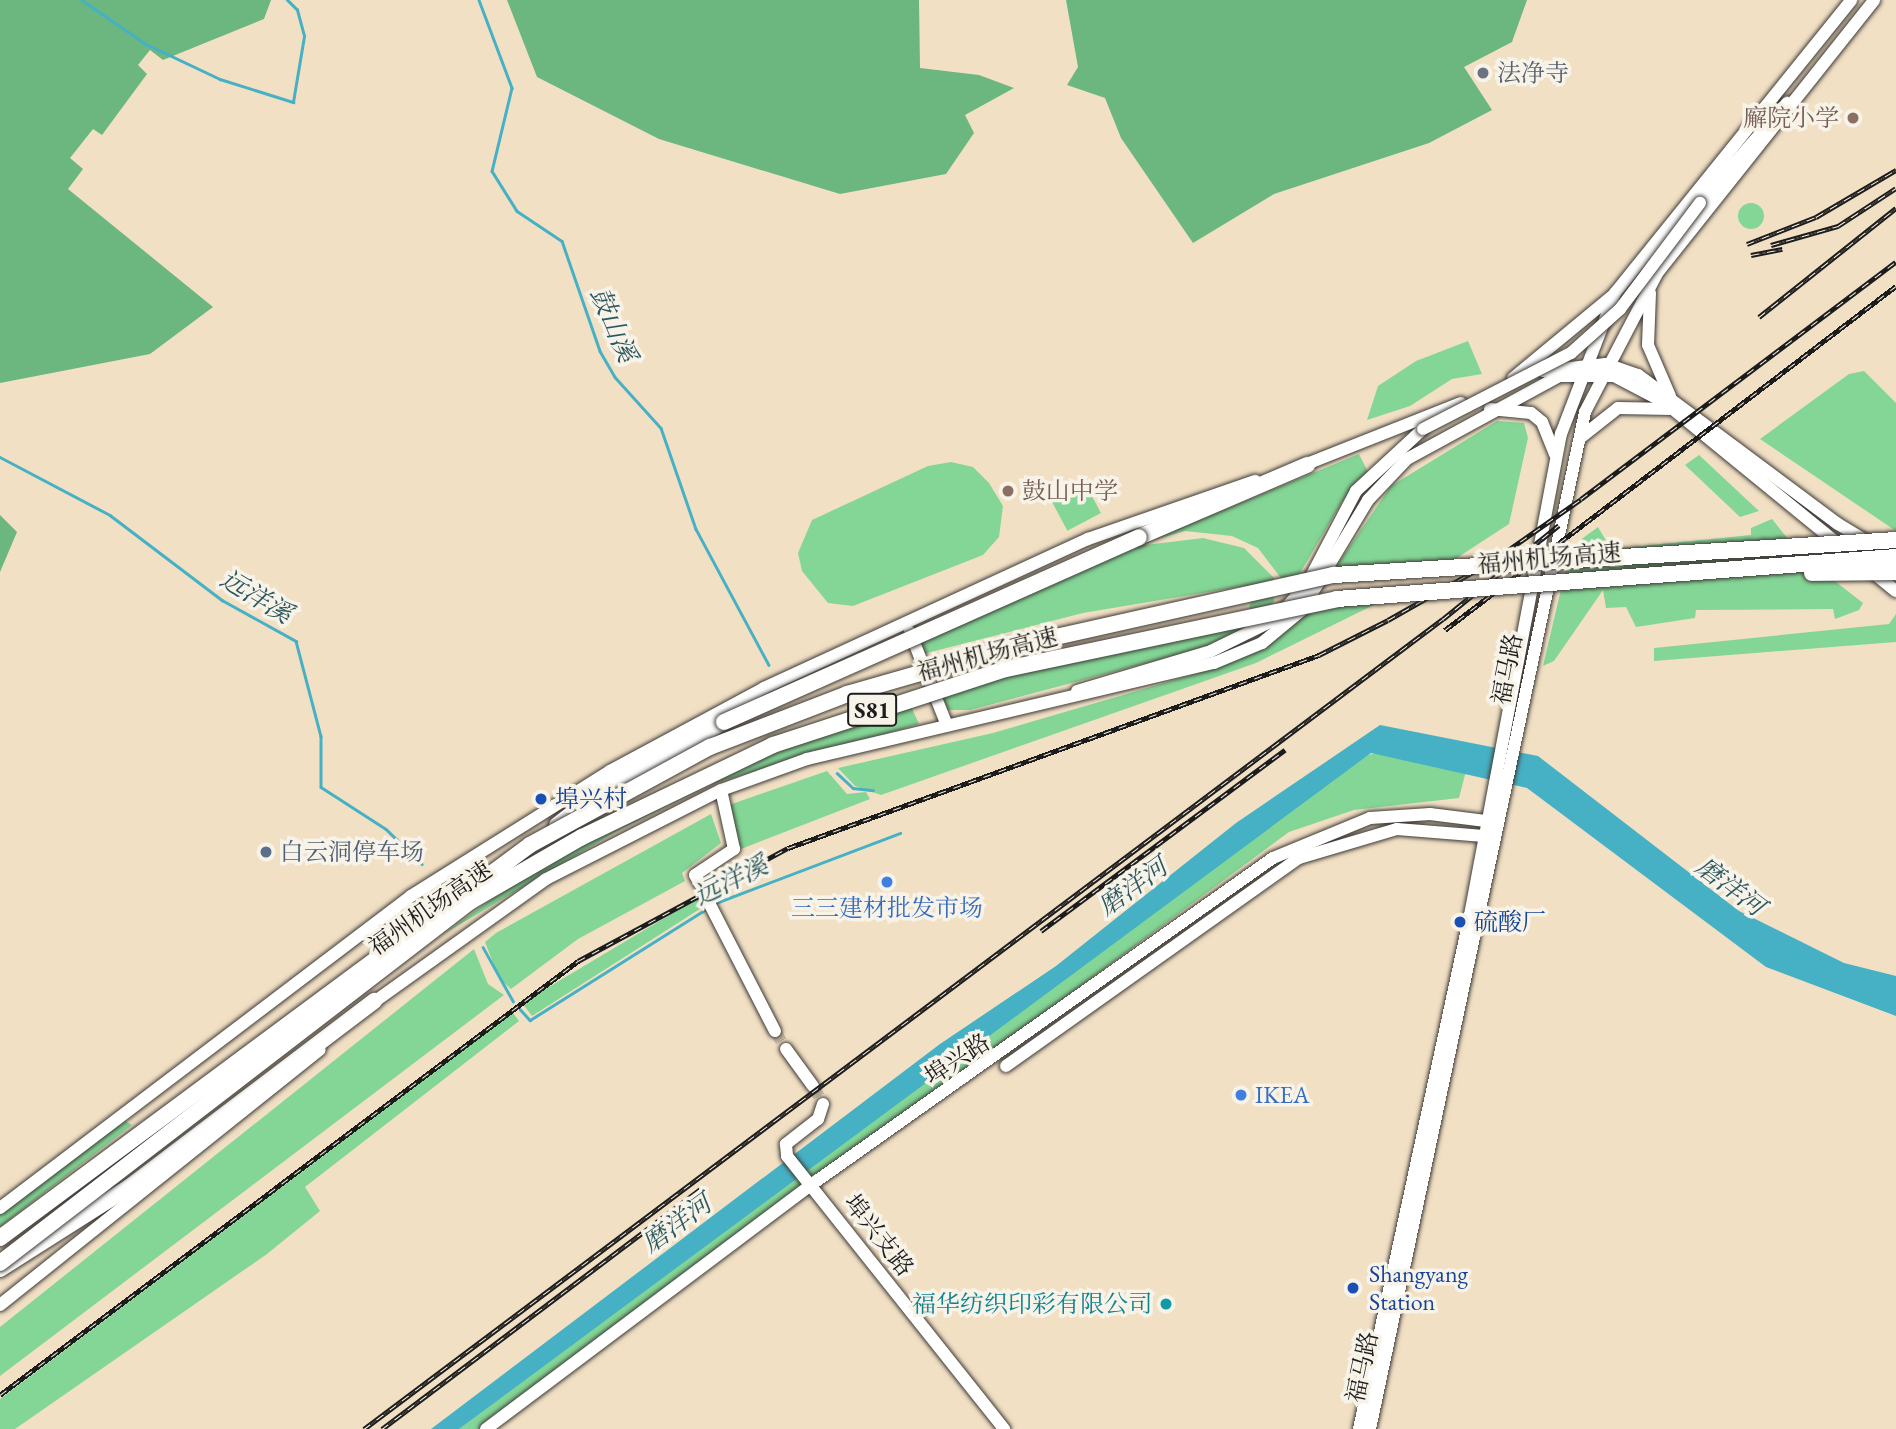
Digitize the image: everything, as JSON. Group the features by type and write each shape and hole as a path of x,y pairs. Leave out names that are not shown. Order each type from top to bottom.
{"highway":[{"path":"530,845 604,789 724,722 1307,465"},
{"name":"福州机场高速","path":"0,1238 530,845 710,747 847,694 1153,615 1334,575 1896,540"},
{"name":"福州机场高速","path":"0,1263 471,901 582,837 773,745 1006,669 1337,599 1896,558"},
{"path":"1719,570 1896,572"},
{"path":"0,1269 129,1187 374,1001"}],"main road":[{"name":"福马路","path":"1359,1429 1484,836 1556,454 1615,293 1691,192 1851,0"},
{"name":"福马路","path":"1370,1429 1506,789 1576,444 1604,370 1658,272 1874,0"},
{"path":"1077,691 1211,651 1276,618 1307,583 1356,491 1423,429 1571,353 1620,309 1700,203 1803,89"},
{"path":"1658,272 1647,305 1647,345 1671,402 1896,591"},
{"path":"0,1208 376,923 532,817 764,688 1088,539 1392,435 1502,384 1615,293"},
{"path":"1502,384 1586,369 1604,370 1671,402 1838,524 1896,558"},
{"path":"0,1305 291,1076 374,1001 546,879 721,790 807,759 1077,691 1214,663 1262,643 1318,589 1385,480 1431,441 1552,379 1586,369"},
{"path":"1576,444 1592,423 1618,408 1671,402"},
{"path":"1490,409 1531,413 1542,422 1556,454"},
{"path":"906,622 946,723"},
{"path":"721,790 734,849 700,885 775,1031"},
{"name":"埠兴路","path":"1004,1061 1292,846 1393,814 1486,821"},
{"name":"埠兴路","path":"486,1429 811,1185 1004,1061 1299,858 1396,829 1484,836"},
{"path":"786,1049 813,1086"},
{"name":"埠兴支路","path":"823,1104 818,1119 786,1144 787,1156 1004,1429"}],"green space":[{"path":"0,0 271,0 264,19 163,60 150,50 138,65 147,74 102,135 93,129 70,158 83,169 68,189 213,307 150,354 0,383"},
{"path":"507,0 919,0 920,68 979,75 1014,88 965,115 974,133 946,174 840,194 659,139 537,77"},
{"path":"1066,0 1527,0 1512,42 1464,67 1492,110 1429,143 1274,194 1193,243 1121,138 1105,98 1067,85 1078,67"},
{"path":"1751,203 1760,207 1764,216 1760,225 1751,229 1742,225 1738,216 1742,207"},
{"path":"1468,341 1482,374 1452,379 1410,406 1367,420 1378,386 1416,361"},
{"path":"1864,371 1896,403 1896,531 1760,439 1849,374"},
{"path":"1497,421 1524,423 1528,438 1509,524 1446,565 1335,568 1391,486"},
{"path":"1359,454 1368,472 1342,502 1290,590 1258,548 1232,536 1185,531 1144,543"},
{"path":"1699,455 1759,511 1740,517 1685,465"},
{"path":"951,462 973,467 989,483 1003,506 999,537 983,555 853,606 828,603 802,571 798,553 812,520 928,466"},
{"path":"1085,483 1101,513 1067,531 1051,501"},
{"path":"0,515 17,532 0,572"},
{"path":"1772,519 1800,554 1863,603 1859,610 1835,619 1833,609 1696,610 1695,618 1636,627 1626,607 1606,608 1603,590 1554,661 1543,666 1571,547 1598,527 1611,549 1751,535 1751,528"},
{"path":"1203,538 1244,548 1274,578 1274,601 1259,622 1222,643 970,710 948,710 939,691 1245,624 1251,601 1244,586 1083,613 923,654 917,639 1129,547"},
{"path":"1386,599 1256,663 881,795 855,786 838,768 993,733 1219,667 1306,608"},
{"path":"1896,614 1896,642 1654,661 1654,648 1889,624"},
{"path":"909,702 919,724 708,785 617,831 442,935 533,869 712,775"},
{"path":"1380,752 1466,771 1459,798 1354,810 1289,832 482,1429 459,1429 844,1137 1368,755"},
{"path":"827,771 847,794 866,792 870,799 741,849 729,805"},
{"path":"711,814 721,843 682,873 685,881 578,939 511,989 499,978 485,942 496,933"},
{"path":"698,898 703,907 532,1016 522,1003"},
{"path":"474,949 488,984 504,995 0,1376 0,1327"},
{"path":"513,1013 519,1021 305,1187 320,1211 267,1254 15,1429 0,1429 0,1399"},
{"path":"120,1118 132,1125 0,1227 0,1212"}],"water":[{"path":"1380,725 1538,756 1739,911 1844,963 1896,976 1896,1016 1766,967 1527,788 1371,753 459,1429 431,1429 940,1044 1056,966 1236,823"}],"waterway":[{"path":"82,0 146,44 220,79 293,102 304,36 297,10 287,0"},
{"name":"鼓山溪","path":"479,0 512,88 492,171 517,211 562,241 600,351 615,377 661,428 696,529 769,665"},
{"name":"远洋溪","path":"0,457 110,515 222,600 296,641 321,736 321,787 386,829 422,864"},
{"path":"837,773 853,788 873,790"},
{"name":"远洋溪","path":"713,904 900,833"},
{"name":"远洋溪","path":"520,1009 530,1020 708,908"},
{"name":"远洋溪","path":"483,947 513,1001"}],"tunnel":[{"path":"775,1031 786,1049"},
{"path":"813,1086 823,1104"}],"railway":[{"path":"1747,244 1816,217 1896,170"},
{"path":"1771,245 1838,226 1896,188"},
{"path":"1759,317 1896,208"},
{"path":"1751,255 1782,249"},
{"path":"0,1395 578,961 788,848 1319,655 1388,620 1494,560 1581,499 1896,262"},
{"path":"1445,630 1896,286"},
{"path":"364,1429 1443,619 1559,525"},
{"path":"1041,931 1285,750"},
{"path":"382,1429 701,1189"}],"place":[{"name":"法净寺","path":"1483,73"},
{"name":"廨院小学","path":"1853,118"},
{"name":"鼓山中学","path":"1008,491"},
{"name":"埠兴村","path":"541,799"},
{"name":"白云洞停车场","path":"266,852"},
{"name":"三三建材批发市场","path":"887,882"},
{"name":"硫酸厂","path":"1460,922"},
{"name":"IKEA","path":"1241,1095"},
{"name":"Shangyang Station","path":"1353,1288"},
{"name":"福华纺织印彩有限公司","path":"1166,1304"}],"water label":[{"name":"磨洋河","path":"1133,887"},
{"name":"磨洋河","path":"1730,887"},
{"name":"磨洋河","path":"677,1224"}]}
